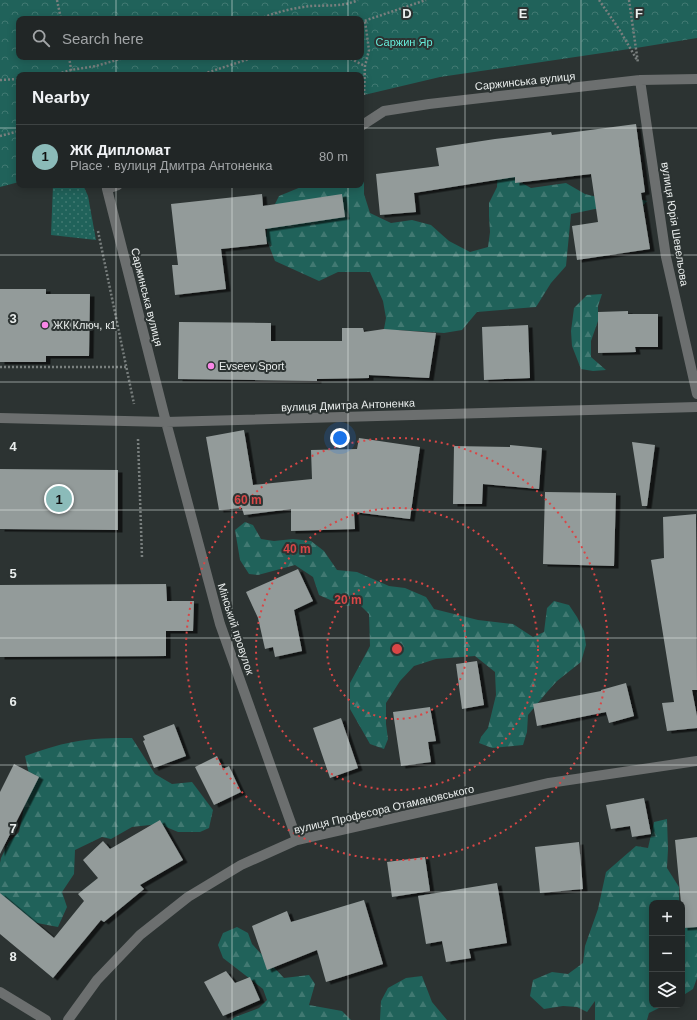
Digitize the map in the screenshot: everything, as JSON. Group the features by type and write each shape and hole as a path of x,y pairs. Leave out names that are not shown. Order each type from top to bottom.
{"street":[{"name":"Саржинська вулиця","path":"364,124 384,111 429,104 640,80 697,80"},
{"name":"вулиця Юрія Шевельова","path":"640,80 666,257 697,394"},
{"name":"Саржинська вулиця","path":"110,188 107,189 166,422"},
{"name":"вулиця Дмитра Антоненка","path":"0,418 166,422 697,407"},
{"name":"Мінський провулок","path":"166,422 220,624 297,840"},
{"name":"вулиця Професора Отамановського","path":"68,1020 98,980 135,941 188,897 241,865 297,840 549,783 697,761"},
{"path":"0,992 46,1020"}],"path":[{"path":"57,0 60,16"},
{"path":"267,16 311,6 332,6 351,3 358,0"},
{"path":"364,95 365,66 369,50 365,21 426,0"},
{"path":"599,0 619,29 638,62"},
{"path":"629,0 640,80"},
{"path":"69,60 71,70"},
{"path":"64,72 96,66 117,60"},
{"path":"209,72 246,60"},
{"path":"353,60 365,66"},
{"path":"0,80 16,79"},
{"path":"0,136 16,132"},
{"path":"98,231 137,421 142,557"},
{"path":"0,367 126,367"}],"green space":[{"name":"Саржин Яр","path":"0,0 697,0 697,38 440,77 364,95 364,72 16,72 16,183 0,187"},
{"path":"513,167 520,182 531,188 566,183 585,194 601,198 634,198 647,201 638,211 595,209 571,214 566,266 551,283 536,307 477,312 462,330 444,333 399,330 390,341 382,340 386,318 383,301 370,272 338,272 319,281 275,261 266,238 269,216 279,196 299,188 364,188 364,194 370,213 391,223 412,220 431,225 449,241 470,252 488,247 490,232 489,203 497,187 498,168"},
{"path":"53,188 84,188 88,196 96,240 51,235"},
{"path":"602,294 598,306 598,321 591,341 591,357 606,370 593,371 581,369 572,346 571,331 574,308 587,295"},
{"path":"245,522 253,525 261,539 274,541 293,539 311,541 324,551 337,570 357,572 389,586 405,588 426,597 434,609 478,620 513,624 533,637 544,632 547,608 554,601 569,605 584,631 586,645 581,662 557,681 528,715 527,732 523,745 492,748 479,743 481,737 488,728 496,695 495,672 475,656 436,659 414,666 400,681 386,703 388,739 384,749 370,744 350,709 350,683 370,646 369,614 360,605 344,606 319,595 313,577 295,565 258,575 249,574 240,560 235,530"},
{"path":"102,738 132,738 155,774 172,784 192,782 213,810 209,828 200,832 178,832 159,824 132,827 111,839 102,837 75,850 74,874 62,892 67,907 58,927 37,923 18,925 0,893 0,863 9,842 19,832 30,779 25,756 67,743"},
{"path":"667,819 667,868 679,887 679,900 649,900 649,1008 659,1008 649,1013 647,1020 595,1020 595,1001 587,1012 577,1007 563,1006 544,1009 530,996 533,980 552,972 568,974 583,963 585,946 598,909 606,872 636,846 648,848 654,822"},
{"path":"685,919 689,927 697,927 697,978 693,989 685,994"},
{"path":"237,927 248,933 252,944 284,978 309,975 315,984 309,1005 342,1011 351,1020 231,1020 259,1008 267,1000 263,989 223,958 218,945 223,933"},
{"path":"422,976 432,1002 447,1020 380,1020 381,1001 388,988 406,978"}],"building":[{"path":"636,124 645,192 641,193 650,249 577,260 572,226 598,222 591,174 515,183 515,177 414,193 416,212 380,215 376,174 439,166 436,148 551,132 552,135"},
{"path":"262,194 263,206 342,194 345,217 265,229 267,244 221,249 226,289 175,295 172,265 178,265 171,204"},
{"name":"ЖК Ключ, к1","path":"0,289 46,289 46,294 90,294 89,356 46,356 46,362 0,362"},
{"path":"628,311 628,314 658,314 658,347 635,347 636,352 598,353 598,312"},
{"path":"179,322 271,323 271,341 342,341 342,328 363,328 364,332 384,329 436,333 429,378 369,375 369,378 317,379 317,381 178,379"},
{"path":"528,325 530,378 484,380 482,327"},
{"path":"244,430 253,485 312,479 311,450 357,449 359,438 420,447 410,519 354,512 355,529 291,531 291,509 244,515 242,508 219,510 206,437"},
{"path":"632,442 655,445 647,506 642,506"},
{"path":"510,445 542,448 539,489 483,484 482,504 453,504 454,446 510,447"},
{"path":"0,469 118,470 118,530 0,529"},
{"path":"545,492 616,493 614,566 543,564"},
{"path":"696,514 697,690 692,690 697,716 697,728 667,731 662,703 674,702 651,560 664,558 663,517"},
{"path":"298,569 313,601 294,610 302,651 275,657 273,647 265,649 258,618 246,592"},
{"path":"166,584 167,601 194,601 193,631 166,631 166,656 0,657 0,585"},
{"path":"477,661 484,705 462,709 456,664"},
{"path":"626,683 634,716 609,723 606,712 537,726 533,704 601,691"},
{"path":"430,707 436,741 428,742 431,762 401,766 393,712"},
{"path":"341,718 358,768 330,778 313,728"},
{"path":"174,724 186,756 154,768 143,741 145,740 143,736"},
{"path":"217,756 223,769 229,766 241,792 214,805 195,767"},
{"path":"14,764 39,777 0,854 0,792"},
{"path":"644,798 651,834 632,837 630,826 611,829 606,805"},
{"path":"160,820 183,860 140,885 144,889 104,922 101,920 53,978 0,934 0,893 54,938 84,901 78,894 98,878 83,860 103,841 110,849"},
{"path":"697,837 697,927 685,928 685,900 681,900 675,840"},
{"path":"579,842 583,889 540,893 535,847"},
{"path":"425,857 430,891 392,897 387,862"},
{"path":"497,883 507,943 469,949 471,958 446,962 442,941 426,944 418,896"},
{"path":"364,900 383,964 326,982 317,950 267,970 252,926 287,911 291,922"},
{"path":"226,971 235,983 250,977 260,1000 223,1016 204,982"}],"place":[{"name":"ЖК Ключ, к1","path":"45,325"},
{"name":"Evseev Sport","path":"211,366"},
{"name":"ЖК Дипломат","path":"59,499"}]}
